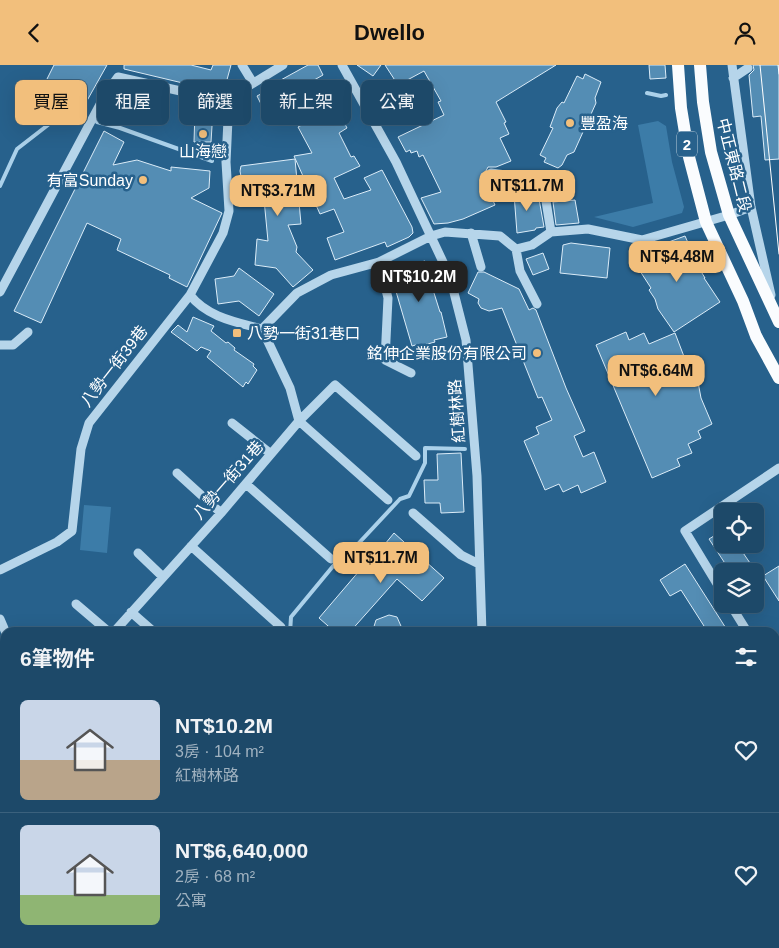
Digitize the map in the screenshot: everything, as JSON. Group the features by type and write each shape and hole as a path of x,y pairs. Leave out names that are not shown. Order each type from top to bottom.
{"main road":[{"name":"2","path":"678,65 680,108 706,222 756,336 779,379"},
{"name":"中正東路二段","path":"700,65 703,102 711,152 729,215 777,318"}],"street":[{"path":"242,65 253,83 283,65"},
{"name":"紅樹林路","path":"342,65 396,162 450,277 466,340 477,476 482,627"},
{"path":"732,65 751,207 777,318"},
{"path":"733,78 748,68"},
{"path":"0,292 105,95 118,77 179,91"},
{"path":"228,125 226,162 229,211 223,233 190,295 197,305 226,320 262,329"},
{"path":"492,173 514,176 545,195 551,232"},
{"path":"516,249 532,245 551,232 588,229 642,240 751,207"},
{"path":"262,329 297,293 331,275 379,262 431,236 446,232 500,236 516,249 520,271 537,303"},
{"path":"472,233 480,267"},
{"path":"379,262 388,298 385,360 411,373"},
{"name":"八勢一街39巷","path":"0,570 57,542 72,531 81,449 89,423 190,295"},
{"path":"262,329 290,388 299,421 388,500"},
{"path":"0,345 13,345 28,332"},
{"name":"八勢一街31巷","path":"117,627 221,513 299,421 335,385 416,456"},
{"path":"232,423 271,454"},
{"path":"714,579 685,531 779,468"},
{"path":"177,473 221,513"},
{"path":"246,484 331,559"},
{"path":"413,513 461,555 479,564"},
{"path":"191,546 281,627"},
{"path":"138,553 164,577"},
{"path":"76,604 105,627"},
{"path":"131,612 148,627"},
{"path":"736,613 744,627"}],"shaded area":[{"path":"658,121 666,126 672,162 684,207 682,213 633,227 594,217 653,203 638,125"},
{"path":"84,505 111,507 107,553 80,550"}],"building":[{"path":"54,65 107,65 87,101 87,80 46,80"},
{"path":"124,65 191,65 211,70 213,65 231,65 227,80 179,80 179,82 124,69"},
{"path":"308,65 318,65 323,75 314,80 281,80"},
{"path":"357,65 381,65 373,76"},
{"path":"385,65 556,65 496,102 506,122 504,123 509,134 500,138 511,161 496,167 488,167 485,173 481,174 495,205 463,219 448,223 434,224 421,198 441,192 423,155 419,157 417,151 411,153 410,150 406,152 398,137 423,125 433,125 433,120 444,115 438,102 441,101 433,87 433,80 429,80 424,71 407,80 395,80"},
{"path":"649,65 665,65 666,78 650,79"},
{"path":"753,65 779,65 779,159 765,160 761,116 753,117 749,75 754,70"},
{"name":"豐盈海","path":"585,74 601,82 595,98 596,103 574,152 567,155 562,165 558,168 544,162 546,158 540,155 553,128 550,127 557,108 562,102 564,103 577,76 583,79"},
{"path":"261,94 261,104 257,96"},
{"path":"195,125 212,125 211,142 194,142"},
{"path":"302,125 345,125 347,128 339,133 351,157 354,156 360,166 334,178 344,199 371,190 364,178 382,170 412,227 413,233 409,237 387,247 385,242 335,260 327,238 344,232 334,209 320,214 294,156 312,153 298,127"},
{"path":"104,131 124,142 113,165 137,160 171,171 171,167 210,171 209,188 191,198 222,213 187,287 169,278 170,275 117,250 121,239 87,223 41,323 14,311"},
{"path":"295,159 301,224 288,225 297,247 296,252 313,270 293,287 276,268 255,265 257,239 268,241 263,189 244,193 240,171 241,166"},
{"path":"520,187 539,199 544,227 517,233 514,194"},
{"path":"575,200 579,223 556,225 553,202"},
{"path":"685,236 693,254 691,255 720,302 674,332 658,309 655,299 649,290 651,288 640,271 644,266 640,260 655,247"},
{"path":"571,243 610,248 607,278 560,273 563,245"},
{"path":"543,253 549,269 533,275 526,259"},
{"path":"425,261 434,283 432,284 434,293 447,337 420,346 419,344 412,346 390,271 412,262 413,264"},
{"path":"239,268 274,294 259,316 239,301 218,304 215,279 234,276"},
{"path":"478,272 484,272 519,289 529,310 533,308 536,310 585,431 574,436 583,457 594,452 606,482 581,493 578,485 563,492 559,484 545,490 524,441 539,434 536,427 552,420 542,397 538,398 502,308 489,311 481,308 478,303 479,299 468,293"},
{"path":"193,317 214,326 211,331 226,343 228,342 235,348 234,350 254,364 253,366 257,370 248,384 246,382 243,387 207,357 211,351 201,347 197,351 171,332 178,325 187,332"},
{"path":"626,332 629,340 644,333 649,344 675,333 688,367 698,382 701,398 712,424 698,431 701,438 688,444 692,453 677,459 680,466 652,478 596,345"},
{"path":"461,453 464,512 441,513 440,503 425,503 424,480 438,480 437,454"},
{"path":"394,533 444,578 422,601 397,579 354,627 329,627 319,618 360,570 362,572"},
{"path":"714,536 714,547 709,539"},
{"path":"718,553 743,553 750,563 725,563"},
{"path":"685,564 714,609 714,613 716,613 725,627 703,627 704,626 681,590 670,596 660,580"},
{"path":"779,566 779,601 764,578 764,575"},
{"path":"389,615 397,617 401,627 374,627 376,620"}],"waterway":[{"path":"647,93 661,96 666,95"},
{"path":"0,186 17,149 48,125"},
{"path":"108,125 212,161"},
{"path":"290,627 291,617 334,565 344,559 400,499 409,496 425,463 425,448 465,449"}],"tram line":[{"path":"760,65 779,254"},
{"path":"778,65 779,74"}],"place":[{"name":"豐盈海","path":"570,123"},
{"name":"山海戀","path":"203,134"},
{"name":"有富Sunday","path":"143,180"},
{"name":"八勢一街31巷口","path":"237,333"},
{"name":"銘伸企業股份有限公司","path":"537,353"}]}
